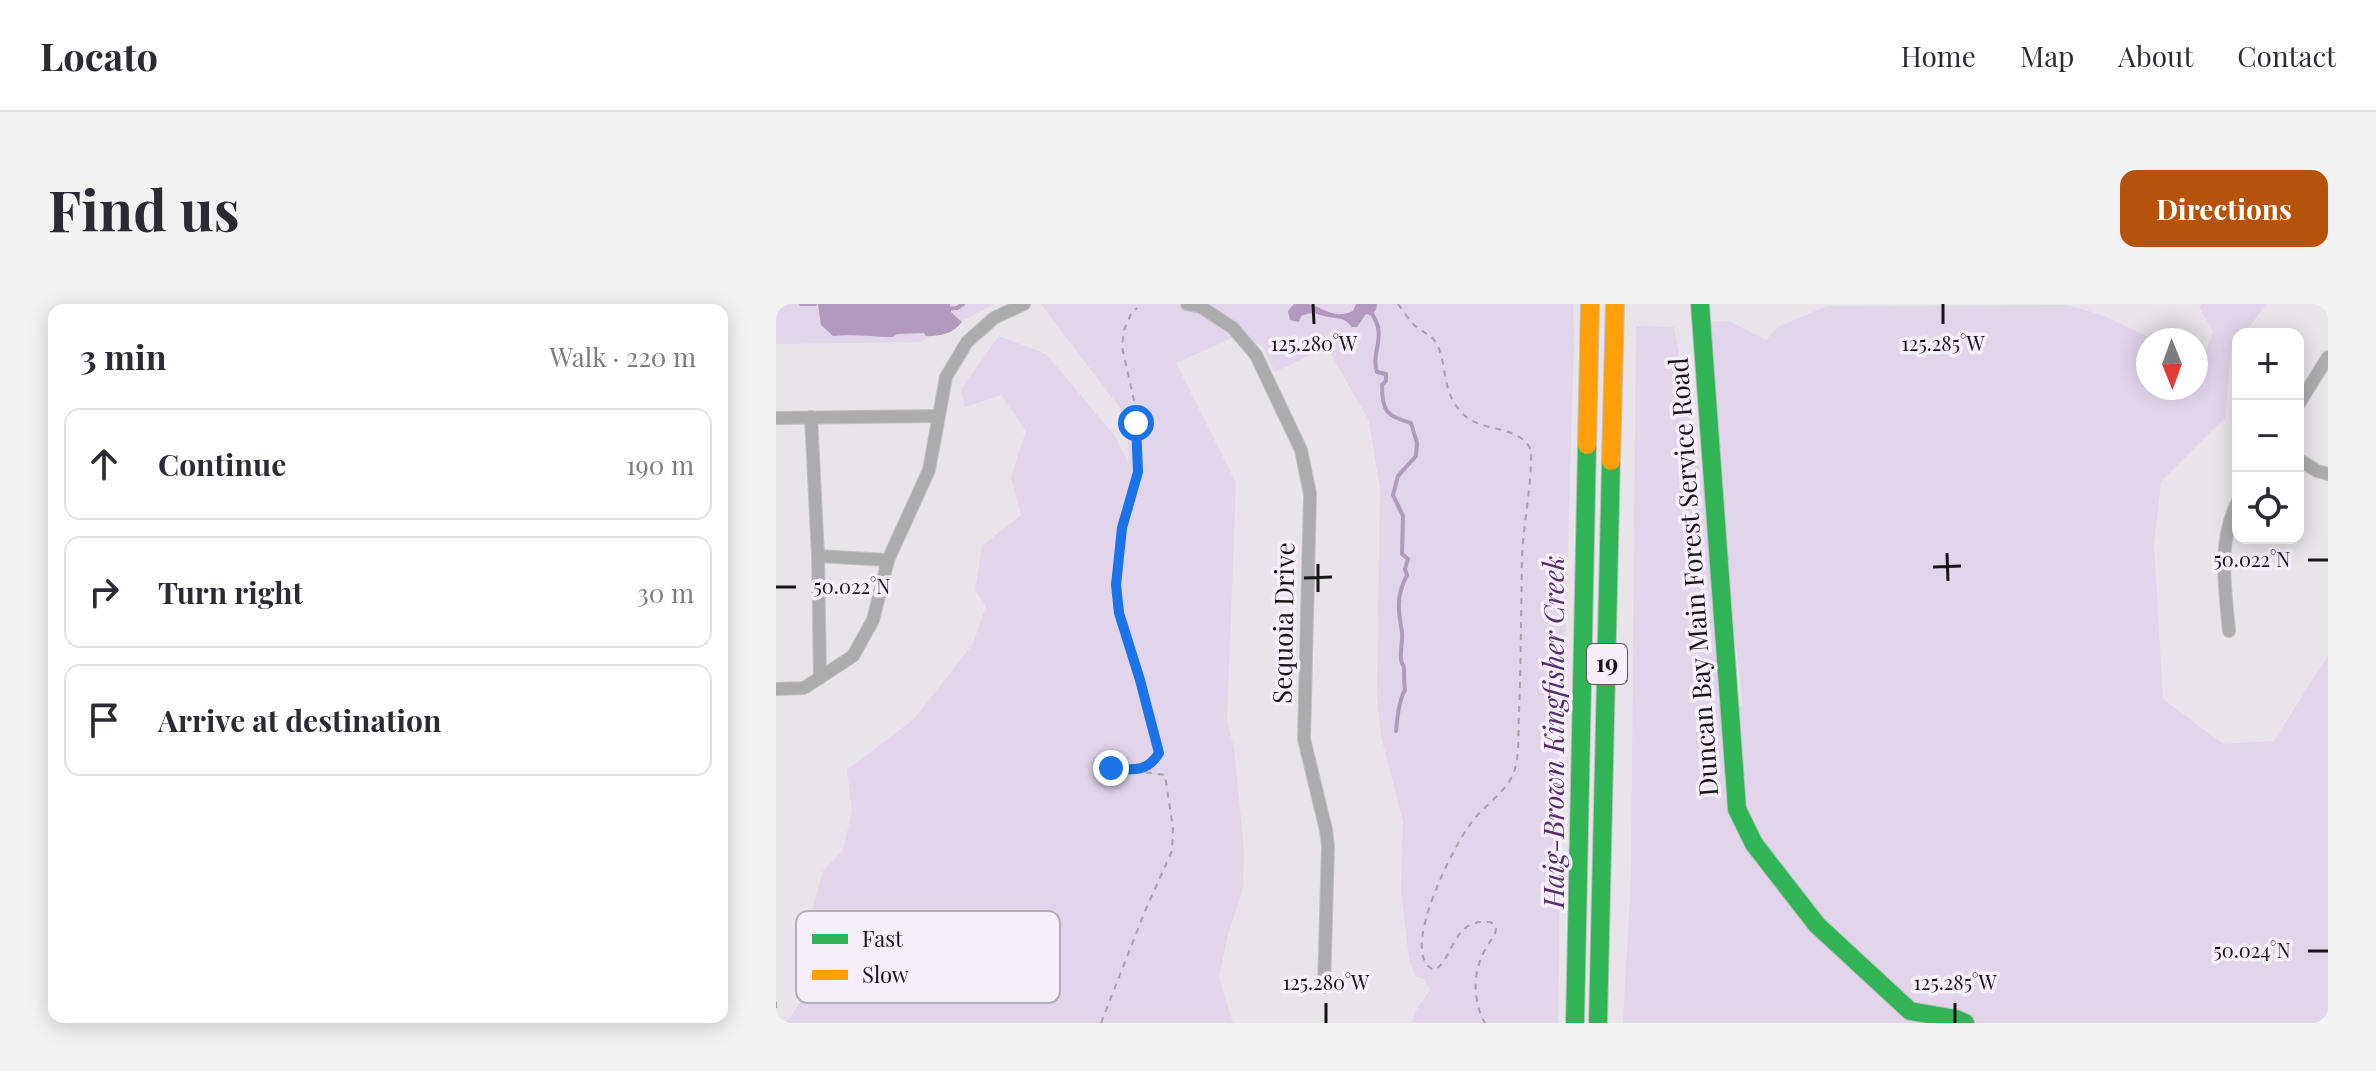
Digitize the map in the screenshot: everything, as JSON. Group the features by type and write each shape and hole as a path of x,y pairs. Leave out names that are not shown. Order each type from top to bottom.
{"main road":[{"name":"19","path":"1575,1023 1590,304"},
{"name":"19","path":"1598,1023 1615,304"},
{"name":"Duncan Bay Main Forest Service Road","path":"1700,304 1737,809 1754,844 1817,925 1910,1011 1965,1023"}],"street":[{"path":"776,689 804,688 853,656 873,620 888,560 929,470 946,377 967,342 994,318 1024,304"},
{"name":"Sequoia Drive","path":"1187,304 1201,307 1233,328 1256,355 1301,450 1310,494 1304,739 1328,846 1324,987"},
{"path":"2301,400 2328,357"},
{"path":"776,418 938,416"},
{"path":"811,417 820,678"},
{"path":"2304,463 2328,474"},
{"path":"2229,631 2223,558 2232,516"},
{"path":"818,556 888,560"}],"path":[{"path":"1398,304 1412,323 1434,339 1450,394 1463,414 1470,420 1519,436 1531,450 1522,556 1521,670 1514,772 1460,838 1427,915 1421,945 1422,960 1434,970 1440,968 1455,939 1463,931 1475,923 1493,923 1495,934 1479,963 1477,974 1478,1010 1485,1023"},
{"path":"1101,1023 1172,851 1165,775 1111,768 1141,769 1153,764 1159,753 1119,613 1116,585 1122,528 1138,472 1134,400 1122,347 1124,330 1137,308"},
{"path":"776,1002 777,1023"}],"shaded area":[{"path":"776,304 995,304 920,342 776,344"},
{"path":"818,304 950,304 951,312 962,322 950,332 937,336 926,336 924,333 897,334 893,337 833,336 821,325"},
{"path":"1041,304 1573,304 1563,716 1559,752 1558,1023 1412,1023 1415,1012 1430,990 1424,979 1415,976 1409,958 1401,891 1403,821 1381,736 1377,696 1380,489 1369,421 1327,347 1275,372 1262,345 1232,338 1176,363 1236,483 1227,721 1234,748 1244,850 1243,888 1228,934 1219,977 1233,1023 786,1023 800,1003 1060,1003 1060,911 812,911 823,871 843,850 852,811 847,770 914,719 973,644 986,606 975,590 982,546 1021,515 1011,477 1026,431 1001,395 965,407 961,389 999,336 1046,354 1115,436 1129,464 1128,433 1120,408"},
{"path":"1294,304 1308,304 1339,314 1353,311 1356,304 1377,304 1371,315 1366,314 1357,327 1352,327 1342,319 1315,314 1301,316 1299,322 1290,320 1288,311"},
{"path":"2201,304 2266,304 2248,328 2232,328 2225,418 2161,482 2154,544 2163,699 2223,744 2274,741 2328,655 2328,1023 1623,1023 1631,876 1636,326 1674,327 1705,497 1720,711 1743,706 1727,571 1705,322 1729,321 1766,340 1778,327 1827,306 2067,305 2102,315 2136,331 2136,400 2208,400 2208,345 2213,332 2200,308"}],"waterway":[{"path":"801,304 815,304"},
{"path":"946,309 963,304"},
{"path":"1370,311 1379,336 1375,364 1377,372 1386,374 1382,385 1385,407 1391,415 1411,423 1417,443 1416,456 1398,476 1393,495 1403,516 1402,554 1408,559 1399,603 1405,690 1396,731"}],"traffic: fast":[{"path":"1700,304 1737,809 1754,844 1817,925 1910,1011 1965,1023"},
{"path":"1575,1023 1587,445"},
{"path":"1598,1023 1611,461"}],"traffic: slow":[{"path":"1587,445 1590,304"},
{"path":"1611,461 1615,304"}],"route":[{"path":"1111,768 1141,769 1153,764 1159,753 1124,634 1116,585 1122,528 1138,472 1136,423"}],"water label":[{"name":"Haig-Brown Kingfisher Creek","path":"1554,732"}]}
